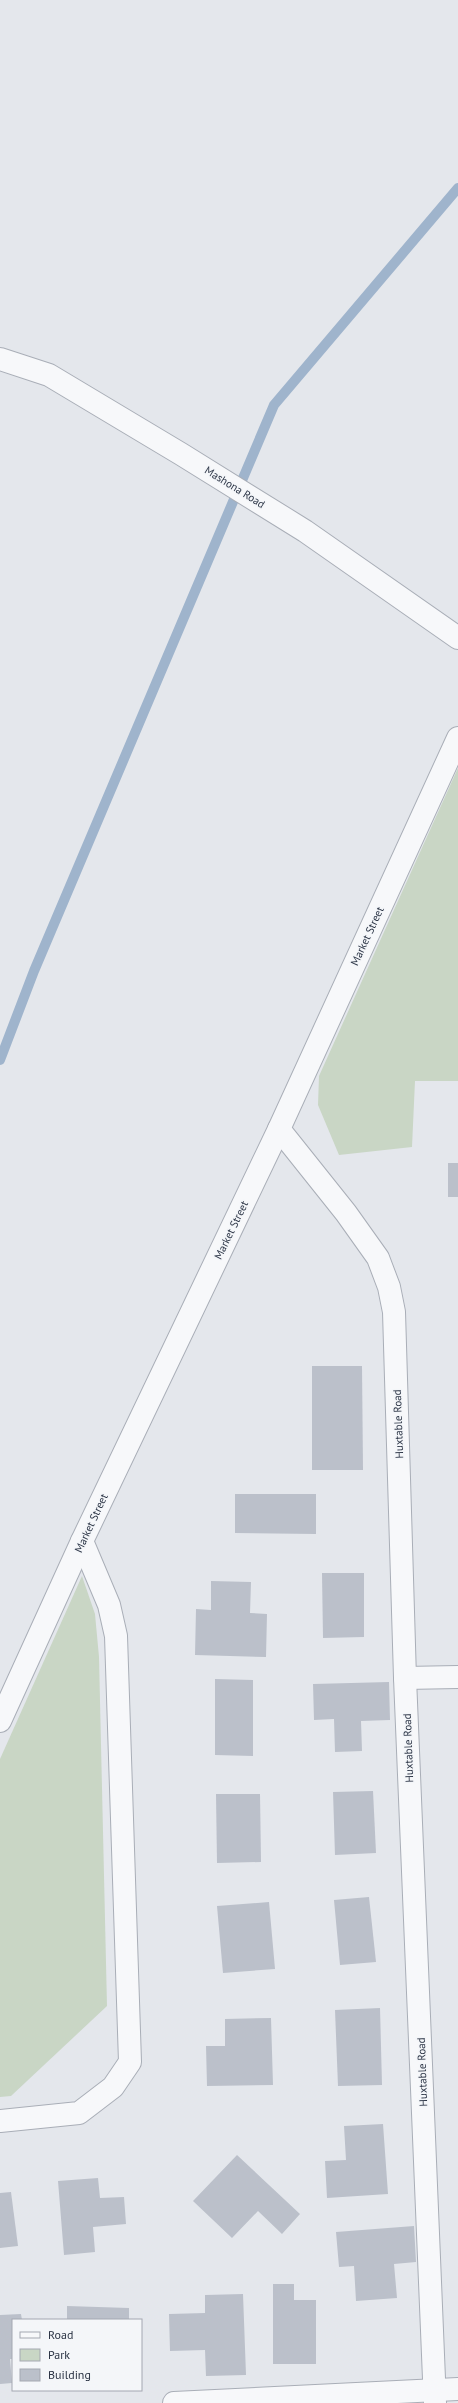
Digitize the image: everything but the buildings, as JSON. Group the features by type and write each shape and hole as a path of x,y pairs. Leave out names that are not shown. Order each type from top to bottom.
{"street":[{"name":"Mashona Road","path":"0,359 49,375 257,501 305,531 458,638"},
{"name":"Market Street","path":"0,1721 82,1541 279,1129 458,738"},
{"name":"Huxtable Road","path":"279,1129 351,1219 378,1258 389,1287 394,1312 405,1678 435,2396"},
{"path":"0,2121 78,2113 113,2087 130,2062 116,1636 109,1605 82,1541"},
{"path":"405,1678 458,1677"},
{"path":"174,2403 435,2396 458,2389"}],"green space":[{"path":"458,768 458,1081 415,1081 412,1147 339,1155 318,1105 319,1076"},
{"path":"82,1576 95,1614 99,1657 107,2006 11,2096 0,2097 0,1759"}],"waterway":[{"path":"0,1060 34,971 274,405 458,188"}]}
